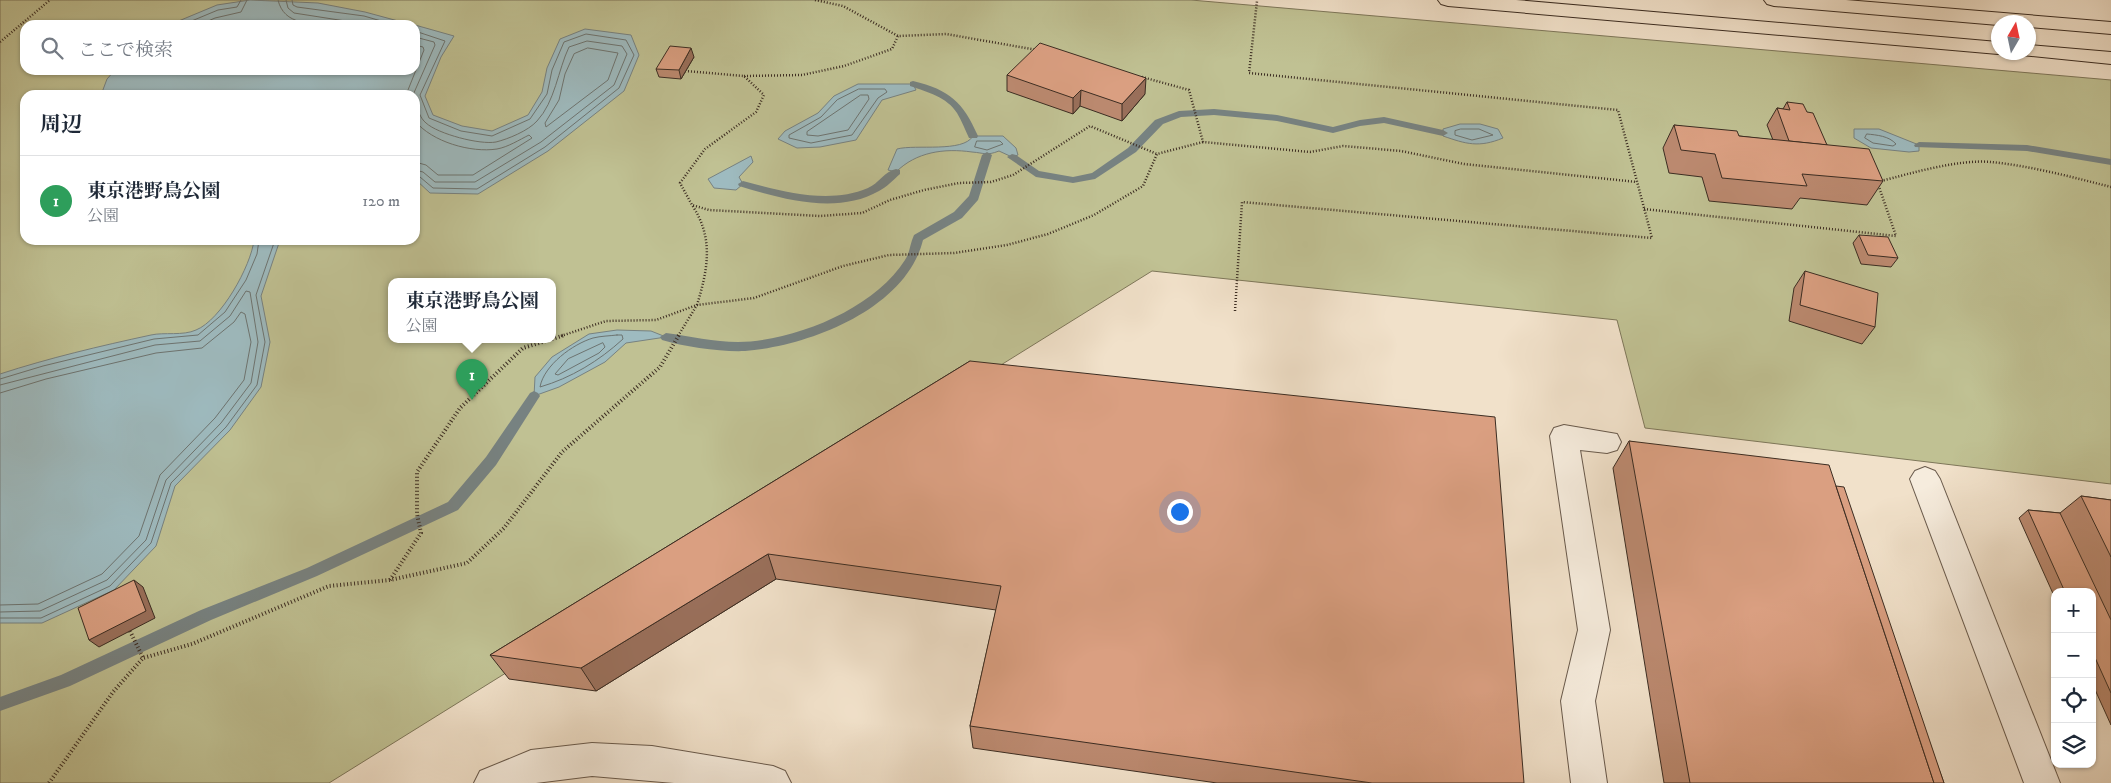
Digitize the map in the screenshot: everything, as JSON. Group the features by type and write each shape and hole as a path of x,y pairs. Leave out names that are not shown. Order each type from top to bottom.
{"main road":[{"path":"1448,0 1991,47"},
{"path":"1774,0 2111,28"},
{"path":"2036,52 2111,58"}],"lane":[{"path":"1589,783 1578,701 1594,630 1564,436 1607,442"},
{"path":"1925,479 2042,783"},
{"path":"492,783 529,767 574,760 633,760 773,783"}],"path":[{"path":"26,20 50,0"},
{"path":"815,0 844,6 898,36 946,34 1045,51"},
{"path":"1234,311 1242,202 1652,238 1618,110 1249,73 1257,1"},
{"path":"0,42 20,25"},
{"path":"685,71 744,76 802,75 844,66 892,49 898,36"},
{"path":"1135,75 1189,90 1204,142"},
{"path":"49,783 113,692 142,657 192,644 329,586 390,580 467,563 504,528 562,452 660,366 697,305 706,276 708,242 702,218 692,205 680,183 705,149 756,112 764,95 744,76"},
{"path":"692,205 709,210 820,216 862,213 890,200 924,190 959,184 991,182 1013,175 1090,126 1156,154 1204,142 1310,152 1343,146 1401,151 1464,164 1637,182"},
{"path":"556,338 606,321 656,320 697,305 754,298 843,266 889,255 954,254 1007,245 1048,234 1094,215 1143,186 1156,154"},
{"path":"1644,209 1896,236 1877,182 1932,168 1989,162 2066,175 2111,187"},
{"path":"390,580 421,533 417,514 416,472 460,408 523,348 539,343"},
{"path":"130,631 142,657"}],"green space":[{"path":"0,0 1191,0 2111,80 2111,484 1645,428 1617,320 1152,271 329,783 0,783"}],"water":[{"path":"250,0 318,3 395,20 181,20 217,5"},
{"path":"420,26 454,36 441,57 425,96 433,115 462,126 492,131 528,115 542,92 547,68 560,39 585,29 631,35 639,55 624,91 548,151 478,194 430,193 420,184 420,90 103,90 111,75 420,75"},
{"path":"858,84 913,84 916,90 882,100 856,140 820,147 797,148 778,139 785,131 818,113 834,96"},
{"path":"1460,124 1480,124 1498,129 1503,138 1487,143 1473,144 1443,136 1443,129"},
{"path":"1854,129 1879,129 1919,145 1919,151 1909,152 1871,148 1854,138"},
{"path":"973,136 1003,136 1016,148 1018,155 1012,157 999,151 988,154 941,151 912,160 896,172 888,170 897,149 950,146 968,141"},
{"path":"751,156 753,162 739,177 743,184 736,190 714,188 708,179"},
{"path":"253,245 278,245 261,296 270,342 261,387 230,430 175,486 156,546 114,590 42,623 0,623 0,374 132,339 156,334 185,333 196,330 206,324 225,304 241,277"},
{"path":"617,330 651,331 666,337 626,343 605,362 559,387 534,396 535,377 552,357 589,334"}],"building":[{"path":"1040,43 1146,78 1122,104 1081,90 1073,98 1007,75"},
{"path":"670,46 691,48 679,70 656,69"},
{"path":"1787,102 1803,104 1807,112 1813,113 1827,145 1789,141 1777,108 1790,110"},
{"path":"1674,125 1737,131 1739,136 1869,149 1883,181 1802,174 1807,186 1722,178 1715,154 1681,150"},
{"path":"1859,235 1888,237 1898,258 1868,255"},
{"path":"1805,271 1878,293 1875,327 1800,305"},
{"path":"970,361 1495,417 1524,783 1372,783 970,726 1001,586 768,554 581,668 490,655"},
{"path":"1629,441 1829,465 1934,783 1690,783"},
{"path":"1836,486 1844,487 1944,783 1934,783"},
{"path":"2081,496 2111,500 2111,557"},
{"path":"2028,510 2060,513 2096,588 2063,588"},
{"path":"134,580 146,611 89,640 78,608"},
{"path":"2096,589 2111,620 2111,693 2096,660"}],"waterway":[{"path":"913,84 936,92 952,101 963,114 973,136"},
{"path":"1012,157 1036,174 1073,180 1095,176 1132,150 1159,122 1179,114 1214,112 1277,118 1333,130 1360,123 1384,120 1443,133"},
{"path":"1919,145 2027,148 2111,162"},
{"path":"666,337 717,345 746,346 768,343 814,330 859,310 896,281 911,260 918,238 958,215 974,197 987,155"},
{"path":"743,184 790,196 837,199 872,191 896,172"},
{"path":"0,704 65,681 206,615 312,572 453,506 491,461 534,396"}],"place":[{"name":"東京港野鳥公園","path":"472,400"}]}
